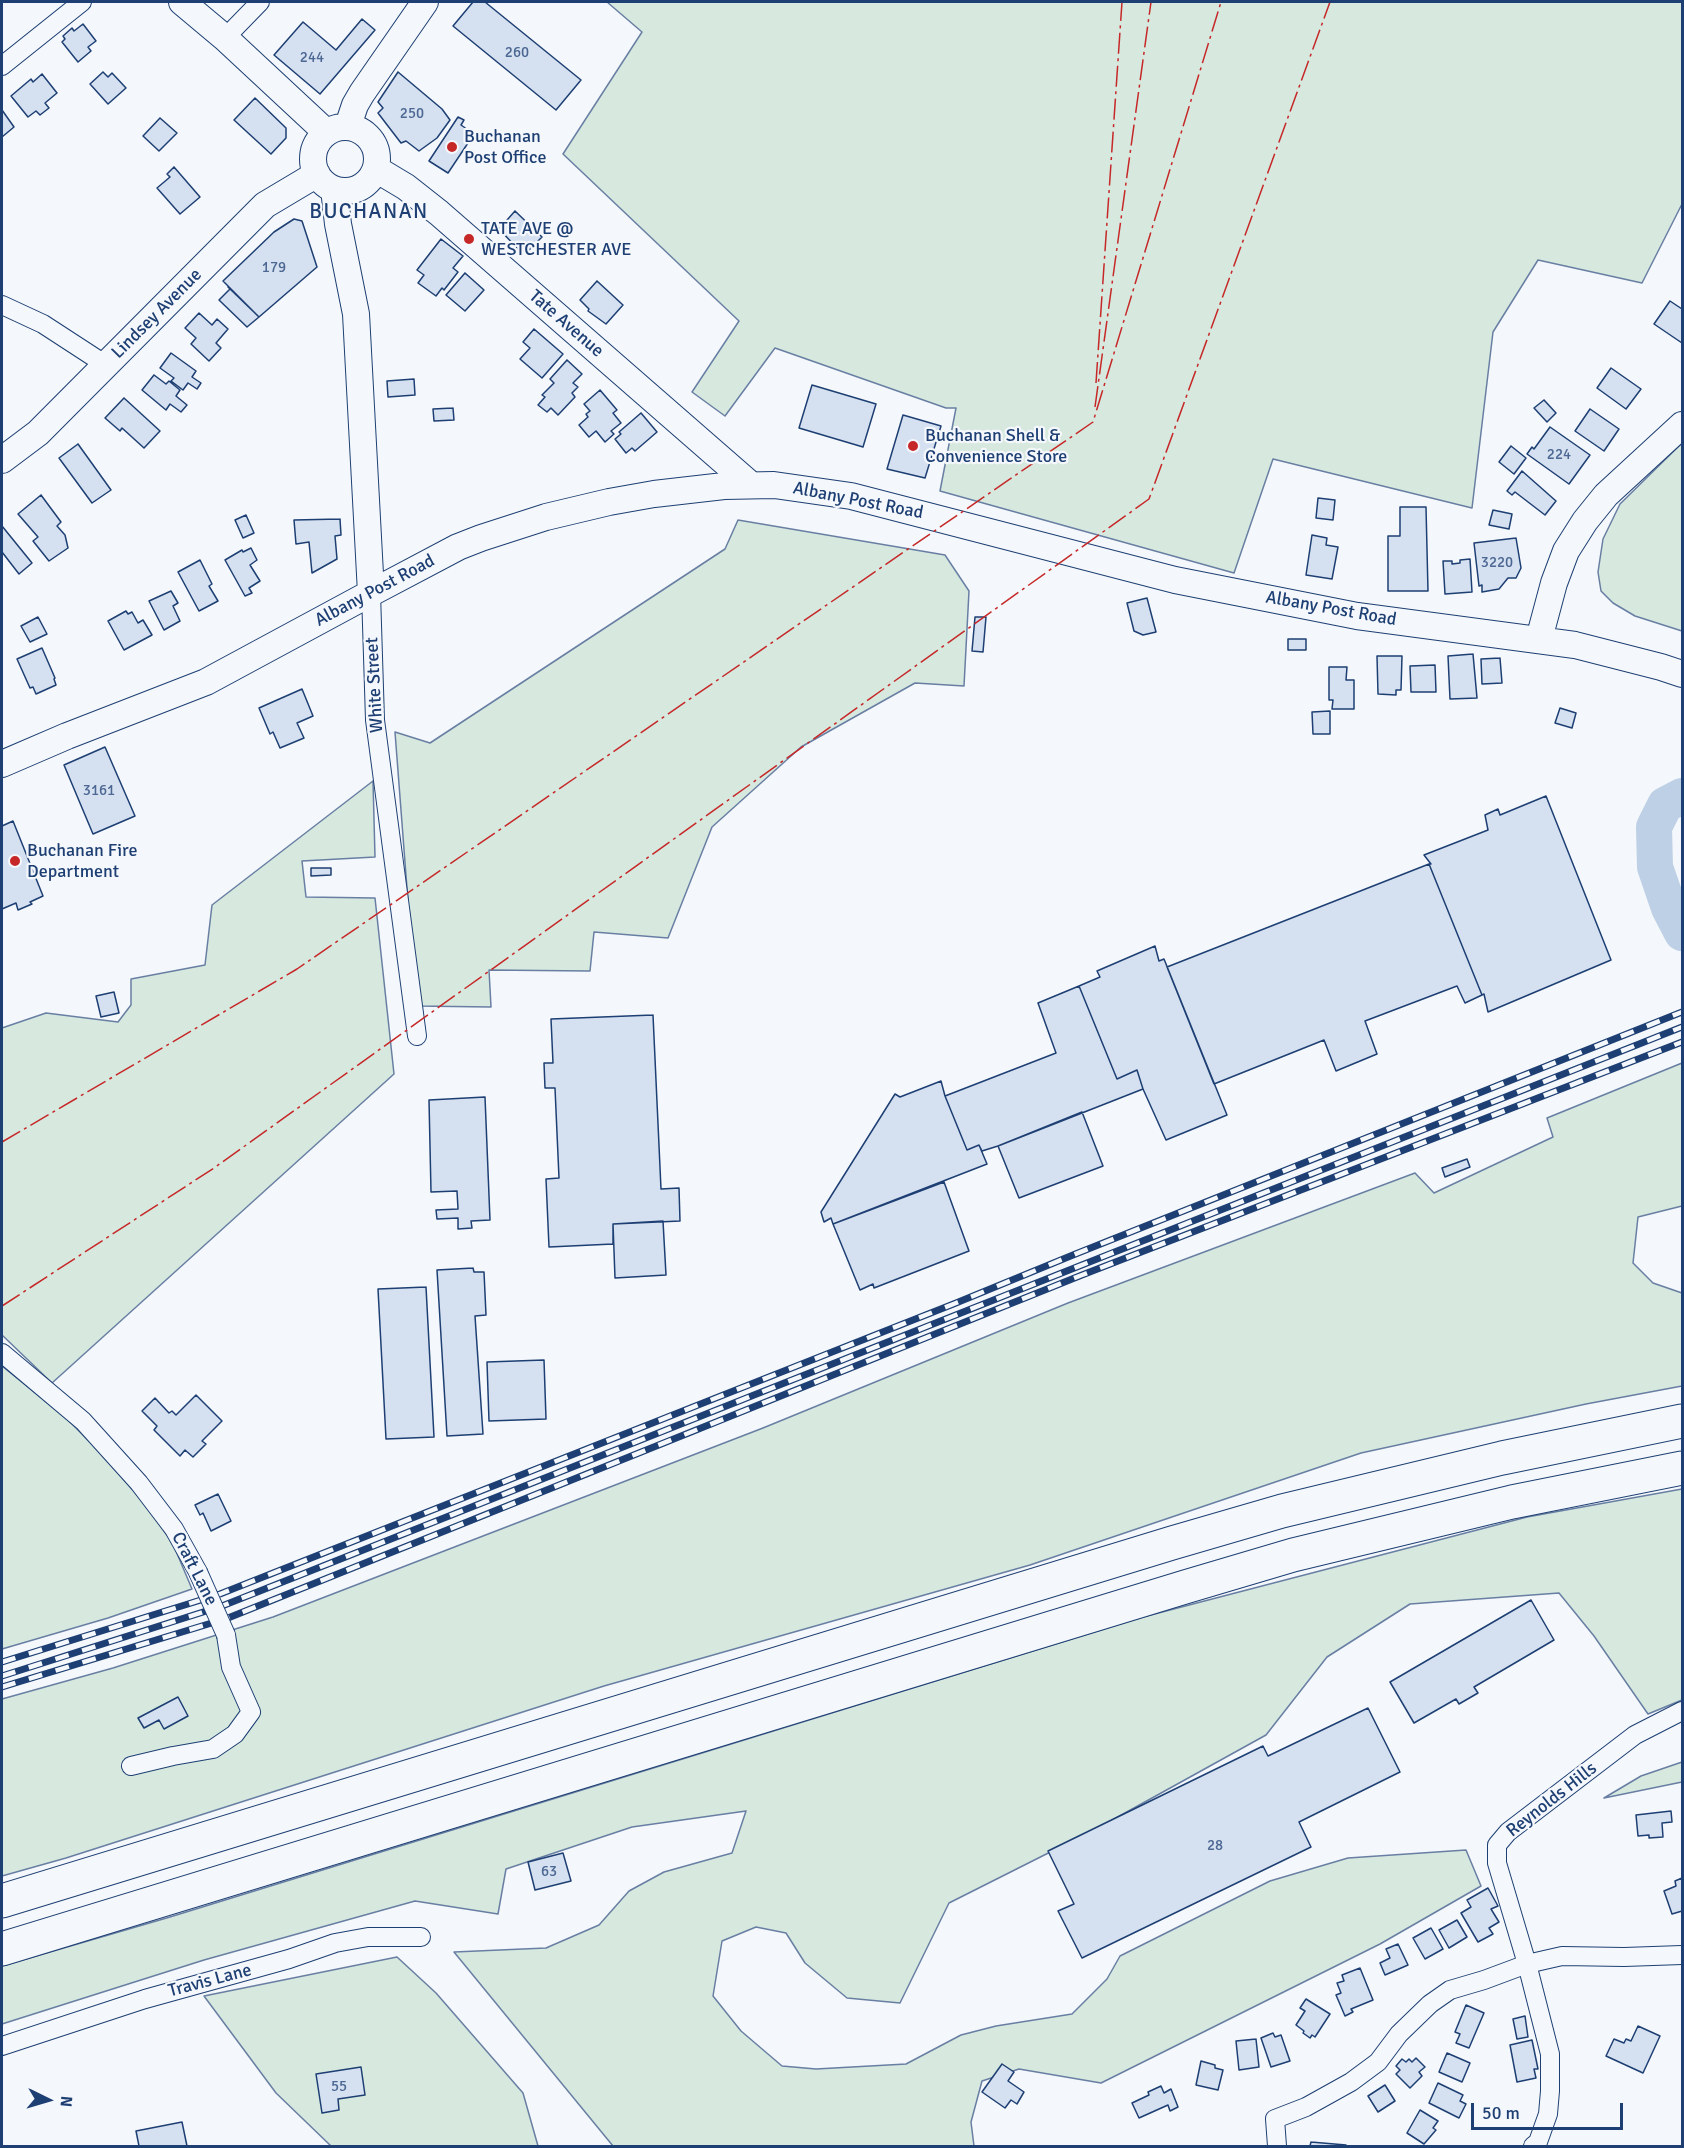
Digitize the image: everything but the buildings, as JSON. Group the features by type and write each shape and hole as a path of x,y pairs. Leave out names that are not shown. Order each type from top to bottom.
{"highway":[{"path":"2,1901 1282,1511 1502,1458 1683,1421"},
{"path":"2,1949 1293,1555 1512,1502 1683,1468"}],"street":[{"path":"2,66 82,2"},
{"path":"182,2 337,129 362,131 372,140 377,154 376,168 370,180 360,188 348,191 325,182 313,160 317,142 337,129 425,2"},
{"path":"225,38 260,2"},
{"name":"Tate Avenue","path":"376,168 401,183 439,213 751,485"},
{"name":"Lindsey Avenue","path":"2,460 38,433 265,205 325,182"},
{"name":"White Street","path":"325,182 338,224 356,314 371,593 375,720 417,1036"},
{"path":"2,305 43,324 106,365"},
{"path":"1539,639 1554,583 1566,551 1585,520 1606,495 1683,425"},
{"name":"Albany Post Road","path":"2,764 206,682 458,547 546,517 609,502 699,488 751,485 815,489 867,499 1175,580 1357,616 1575,645 1683,674"},
{"name":"Craft Lane","path":"2,1353 83,1421 139,1483 174,1529 198,1572 226,1635 231,1667 251,1712 235,1734 213,1749 131,1766"},
{"name":"Reynolds Hills","path":"1533,2146 1538,2142 1548,2114 1550,2054 1527,1964 1497,1863 1497,1845 1508,1832 1635,1735 1683,1711"},
{"name":"Travis Lane","path":"2,2046 145,1999 289,1959 335,1942 368,1937 421,1937"},
{"path":"1277,2146 1275,2119 1306,2106 1360,2076 1378,2062 1399,2034 1430,2004 1450,1990 1527,1964 1562,1956 1683,1955"}],"shaded area":[{"path":"607,2 1682,2 1682,204 1642,283 1538,260 1493,332 1472,508 1273,459 1234,573 940,491 956,408 946,408 775,348 725,416 692,392 739,321 563,154 642,32"},
{"path":"1682,443 1682,631 1635,616 1613,603 1601,591 1598,572 1603,539 1620,504"},
{"path":"738,520 945,555 969,591 964,686 915,683 801,747 712,827 668,938 594,932 590,971 489,970 491,1007 416,1006 395,732 430,743 725,549"},
{"path":"373,781 375,857 302,861 306,897 375,898 394,1074 52,1383 2,1335 2,1028 46,1013 118,1022 131,1005 131,979 205,965 212,905"},
{"path":"1682,1063 1682,1206 1638,1217 1633,1263 1653,1283 1682,1293 1682,1386 1586,1404 1361,1453 1030,1565 604,1686 66,1858 2,1876 2,1699 113,1668 273,1617 763,1428 1068,1303 1415,1173 1434,1193 1553,1137 1547,1118"},
{"path":"2,1366 63,1415 102,1454 149,1509 173,1544 192,1589 108,1618 2,1649"},
{"path":"1682,1489 1682,1700 1648,1714 1594,1636 1559,1593 1410,1604 1327,1657 1266,1735 1096,1829 949,1903 900,2003 847,1998 805,1963 786,1933 756,1927 722,1941 713,1996 741,2031 782,2066 816,2069 906,2064 961,2035 996,2026 1072,2014 1107,1979 1120,1956 1270,1881 1348,1858 1466,1850 1481,1886 1380,1944 1101,2083 1019,2069 982,2081 971,2122 974,2146 613,2146 454,1952 546,1948 599,1925 629,1891 664,1872 732,1853 746,1811 632,1827 506,1869 498,1914 415,1901 204,1960 2,2024 2,1966 170,1917 1143,1617 1527,1517"},
{"path":"1682,1762 1682,1782 1604,1798 1641,1776"},
{"path":"397,1957 436,1993 523,2093 538,2146 331,2146 276,2093 204,1996"}],"waterway":[{"path":"1682,796 1665,805 1654,827 1655,867 1669,908 1682,933"}],"railway":[{"path":"2,1662 220,1594 956,1303 1682,1012"},
{"path":"2,1676 222,1606 1682,1027"},
{"path":"2,1687 228,1618 1082,1275 1682,1042"}],"power":[{"path":"1096,383 1122,2"},
{"path":"1095,407 1151,2"},
{"path":"2,1142 297,969 1093,422 1221,2"},
{"path":"2,1306 214,1168 1149,499 1330,2"}],"place":[{"name":"Buchanan Post Office","path":"452,147"},
{"name":"TATE AVE @ WESTCHESTER AVE","path":"469,239"},
{"name":"Buchanan Shell & Convenience Store","path":"913,446"},
{"name":"Buchanan Fire Department","path":"15,861"}],"district":[{"name":"BUCHANAN","path":"369,212"}]}
